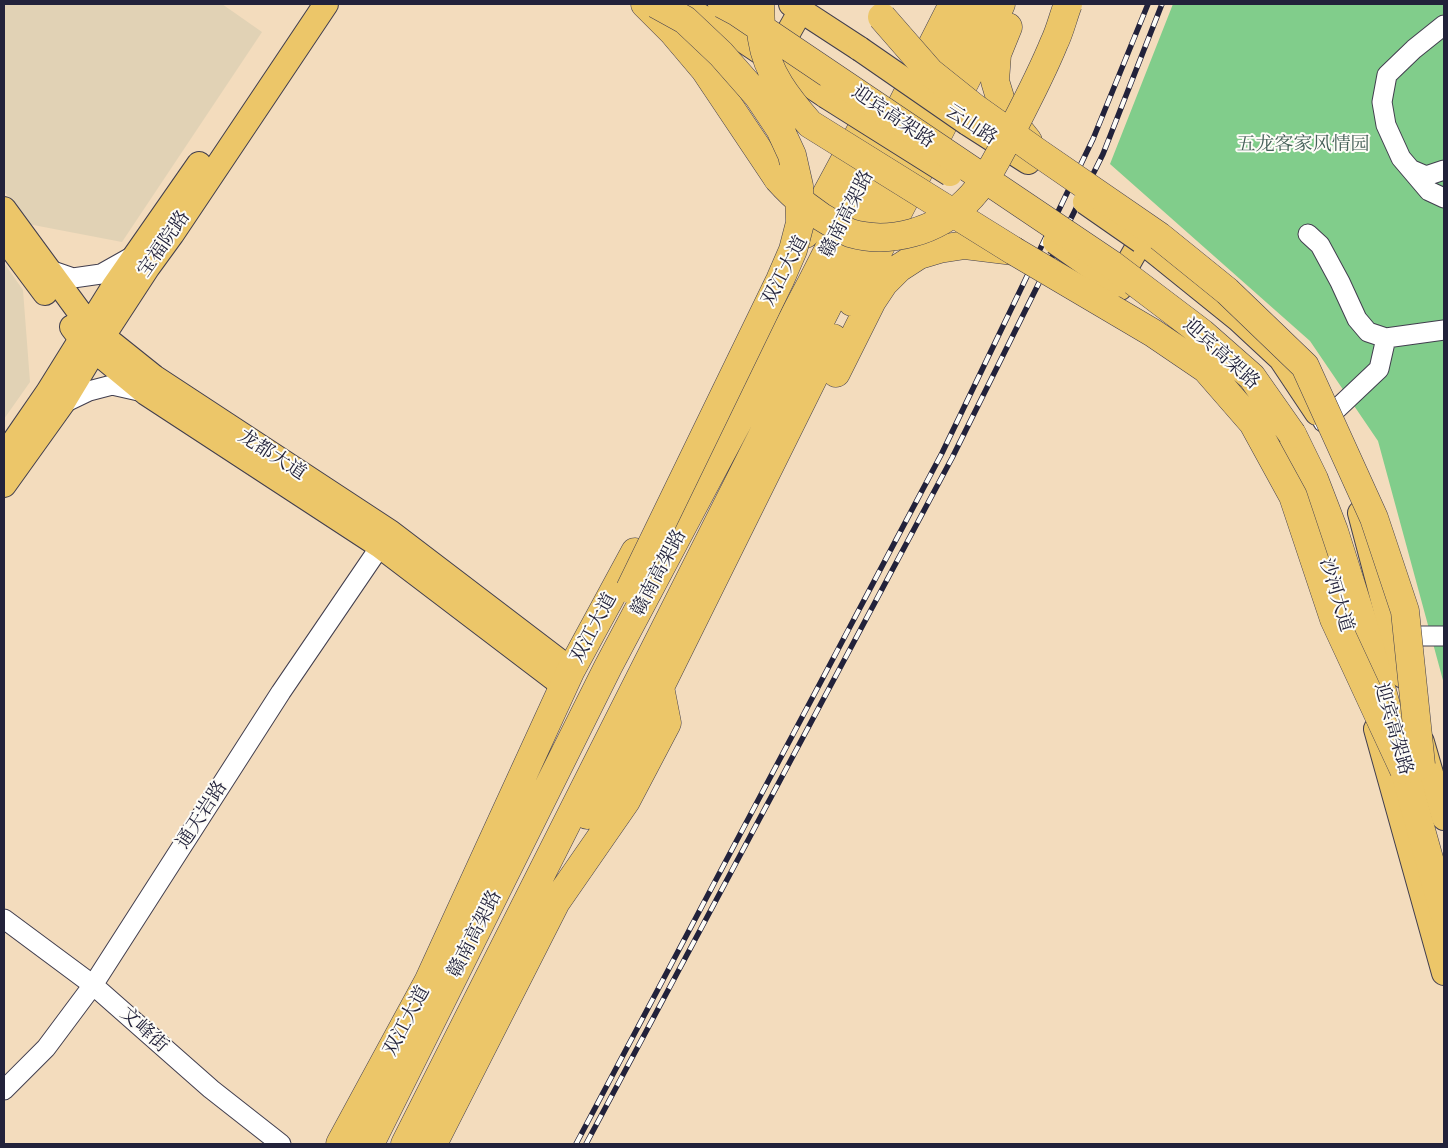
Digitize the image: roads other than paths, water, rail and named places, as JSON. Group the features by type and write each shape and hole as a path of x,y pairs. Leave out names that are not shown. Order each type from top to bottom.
{"highway":[{"path":"645,4 672,31 705,70 778,179 794,197 822,218 850,233 875,237 899,236 926,229 943,221 966,203 982,185 1022,111 1054,43 1068,4"},
{"path":"608,667 630,590 780,280 793,250 800,223 800,186 792,156 780,129 758,96 721,54 685,20 656,4"},
{"name":"迎宾高架路","path":"722,4 737,12 1111,264 1202,333 1252,378 1292,434 1314,479 1337,541 1413,767 1444,848"},
{"name":"迎宾高架路","path":"750,4 1210,318 1262,369 1308,428 1329,472 1367,585 1413,767 1444,912"},
{"path":"760,4 762,40 771,70 787,97 810,124 1014,251 1153,332 1206,369 1253,422 1293,496 1334,619 1413,767"},
{"path":"875,4 882,18 930,72 1032,157 1159,236 1227,291 1305,366 1374,518 1405,611 1413,767"},
{"name":"赣南高架路","path":"370,1144 608,667 813,280 953,4"},
{"name":"赣南高架路","path":"405,1144 980,4"},
{"path":"538,880 601,796 660,687 832,340 972,68 1001,4"},
{"path":"1019,4 996,54 995,81 1004,111 1032,157"},
{"name":"双江大道","path":"340,1144 428,982 568,678 866,121"},
{"path":"660,687 711,626 872,301 884,283 900,268 919,255 939,249 965,245 1014,251"},
{"path":"433,1144 556,902 626,801 667,723 660,687"}],"main road":[{"name":"宝福院路","path":"4,485 62,404 92,337 136,254 309,4"},
{"name":"宝福院路","path":"4,456 48,392 172,234 326,4"},
{"path":"679,4 735,35 866,121"},
{"path":"773,60 796,7"},
{"name":"云山路","path":"796,7 967,123 1032,157 1142,241"},
{"name":"沙河大道","path":"866,121 1002,206 1116,285 1211,355 1264,411 1296,474 1310,508 1359,671 1444,973"},
{"name":"龙都大道","path":"4,209 92,337 154,377 385,539 568,678"},
{"name":"龙都大道","path":"4,238 92,337 146,393 385,539"},
{"path":"1116,285 1142,241 1239,320 1281,359 1323,422 1360,511 1401,668 1444,818"}],"street":[{"path":"1444,24 1387,75 1382,102 1386,125 1401,158 1429,191 1444,198"},
{"path":"1412,170 1426,176 1444,170"},
{"path":"1308,234 1320,246 1340,282 1357,319 1368,332 1386,338 1444,330"},
{"path":"47,269 73,278 101,274 136,254"},
{"path":"1323,422 1379,369 1386,338"},
{"path":"62,404 89,391 112,385 146,393"},
{"name":"通天岩路","path":"4,1090 46,1048 94,985 281,692 385,539"},
{"path":"1419,636 1444,636"},
{"name":"文峰街","path":"4,919 94,985 211,1089 281,1144"}],"railway":[{"path":"576,1144 942,453 1093,139 1148,4"},
{"path":"586,1144 952,458 1103,154 1162,4"}],"park label":[{"name":"五龙客家风情园","path":"1303,145"}]}
